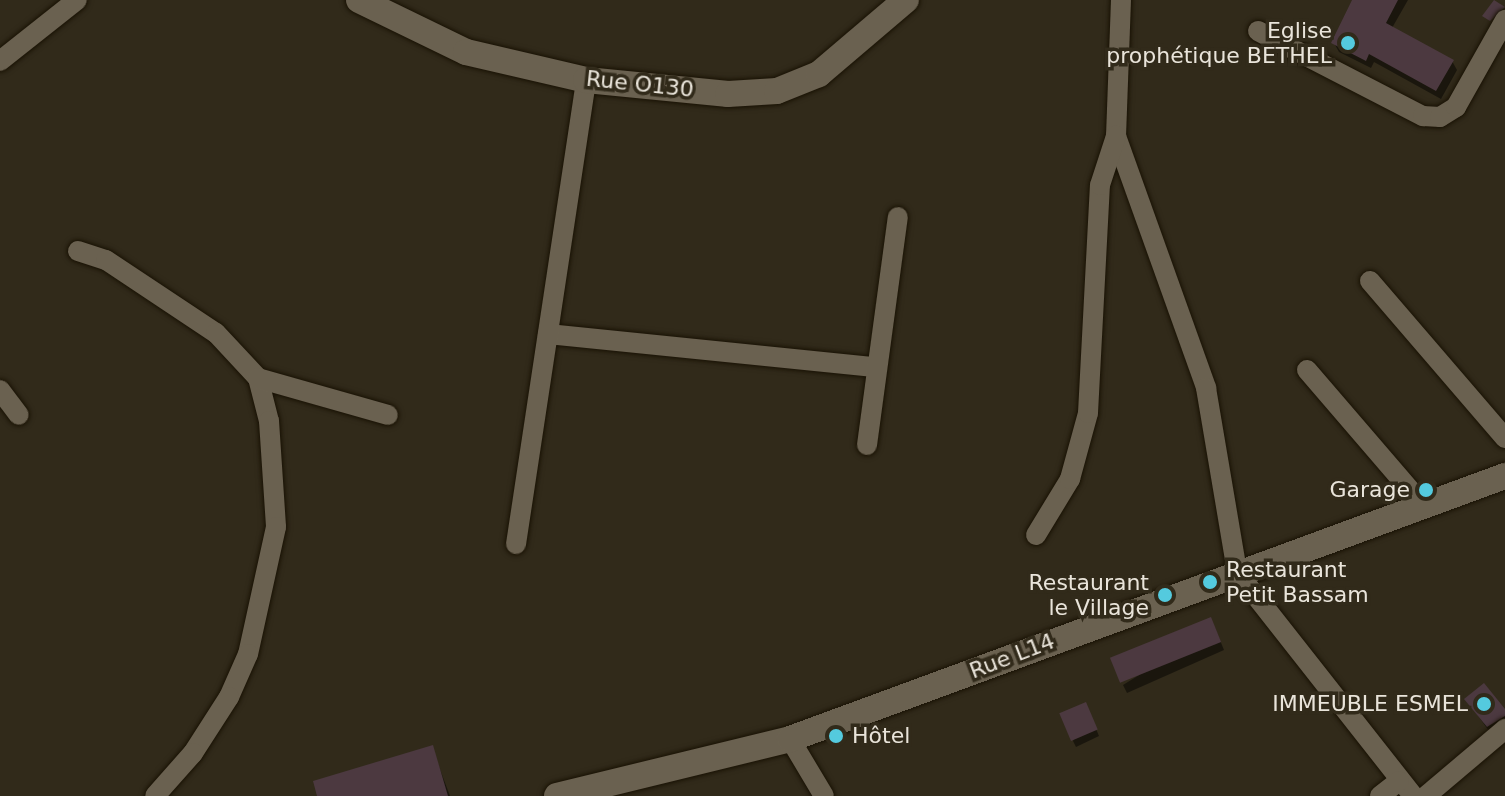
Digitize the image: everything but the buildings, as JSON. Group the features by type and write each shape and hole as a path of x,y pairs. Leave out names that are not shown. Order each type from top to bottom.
{"street":[{"path":"0,61 77,0"},
{"name":"Rue O130","path":"359,0 466,52 586,80 728,94 777,91 819,74 906,0"},
{"path":"1036,535 1070,479 1088,413 1100,185 1116,136 1121,0"},
{"path":"1258,31 1423,116 1440,117 1456,107 1505,20"},
{"path":"516,544 586,80"},
{"path":"1116,136 1206,388 1237,572 1406,788 1380,796"},
{"path":"867,445 874,367 898,217"},
{"path":"78,251 106,260 216,333 258,378 388,415"},
{"path":"1370,281 1505,438"},
{"path":"548,334 874,367"},
{"path":"1307,370 1424,506"},
{"path":"155,796 193,753 229,697 248,654 262,600 276,527 276,477 258,378"},
{"path":"0,390 19,415"},
{"name":"Rue L14","path":"557,796 790,739 1237,572 1505,476"},
{"path":"1426,796 1505,729"},
{"path":"790,739 824,796"}],"place":[{"name":"Eglise prophétique BETHEL","path":"1348,43"},
{"name":"Garage","path":"1426,490"},
{"name":"Restaurant Petit Bassam","path":"1210,582"},
{"name":"Restaurant le Village","path":"1165,595"},
{"name":"IMMEUBLE ESMEL","path":"1484,704"},
{"name":"Hôtel","path":"836,736"}]}
